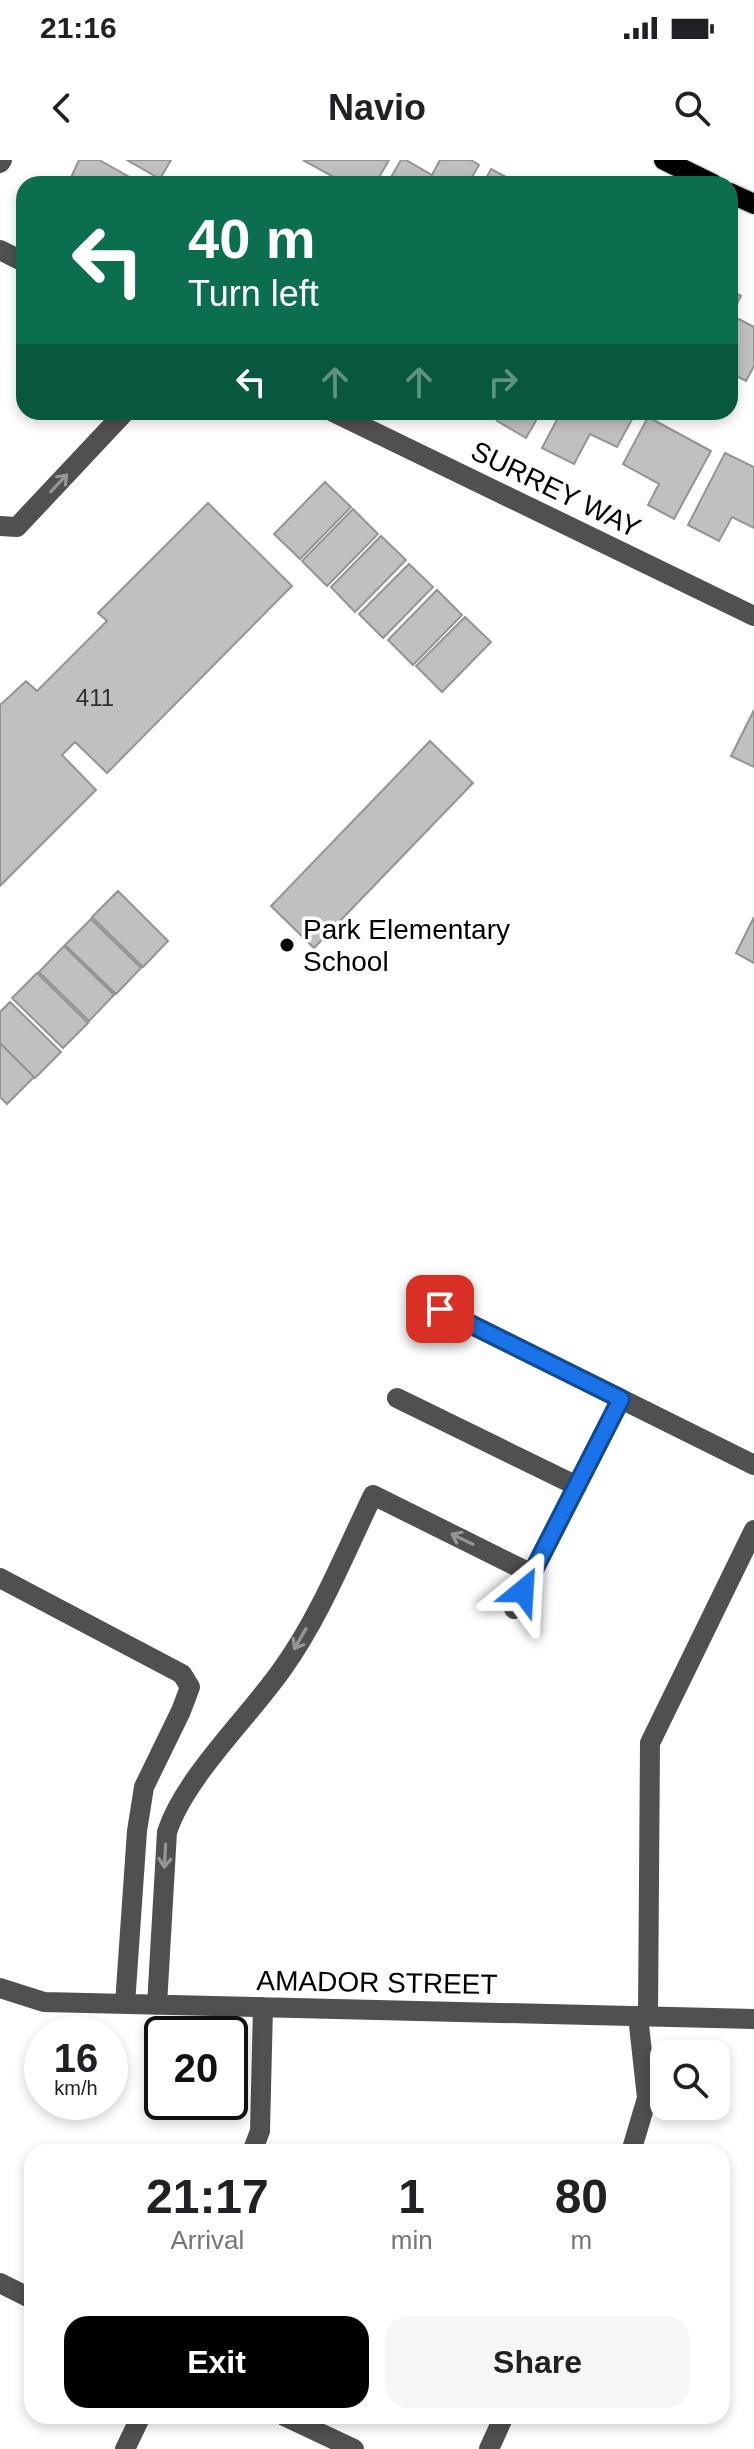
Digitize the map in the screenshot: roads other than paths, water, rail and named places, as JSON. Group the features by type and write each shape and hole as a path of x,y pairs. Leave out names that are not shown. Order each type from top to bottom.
{"main road":[{"path":"664,160 697,176"}],"street":[{"path":"0,526 17,527 117,420"},
{"name":"SURREY WAY","path":"350,420 754,616"},
{"path":"440,1309 754,1465"},
{"path":"397,1398 577,1486"},
{"path":"514,1609 621,1399"},
{"path":"157,2005 167,1832 171,1818 284,1667 321,1603 373,1495 532,1574"},
{"path":"633,2144 647,2098 643,2017 650,1743 754,1530"},
{"path":"0,1578 182,1674 190,1687 144,1787 137,1831 125,2004"},
{"name":"AMADOR STREET","path":"0,1988 44,2002 754,2019"},
{"path":"255,2144 260,2131 263,2007"},
{"path":"0,2283 24,2295"},
{"path":"125,2449 137,2424"},
{"path":"301,2424 354,2449"},
{"path":"489,2449 500,2424"}],"place":[{"name":"Park Elementary School","path":"287,945"}]}
